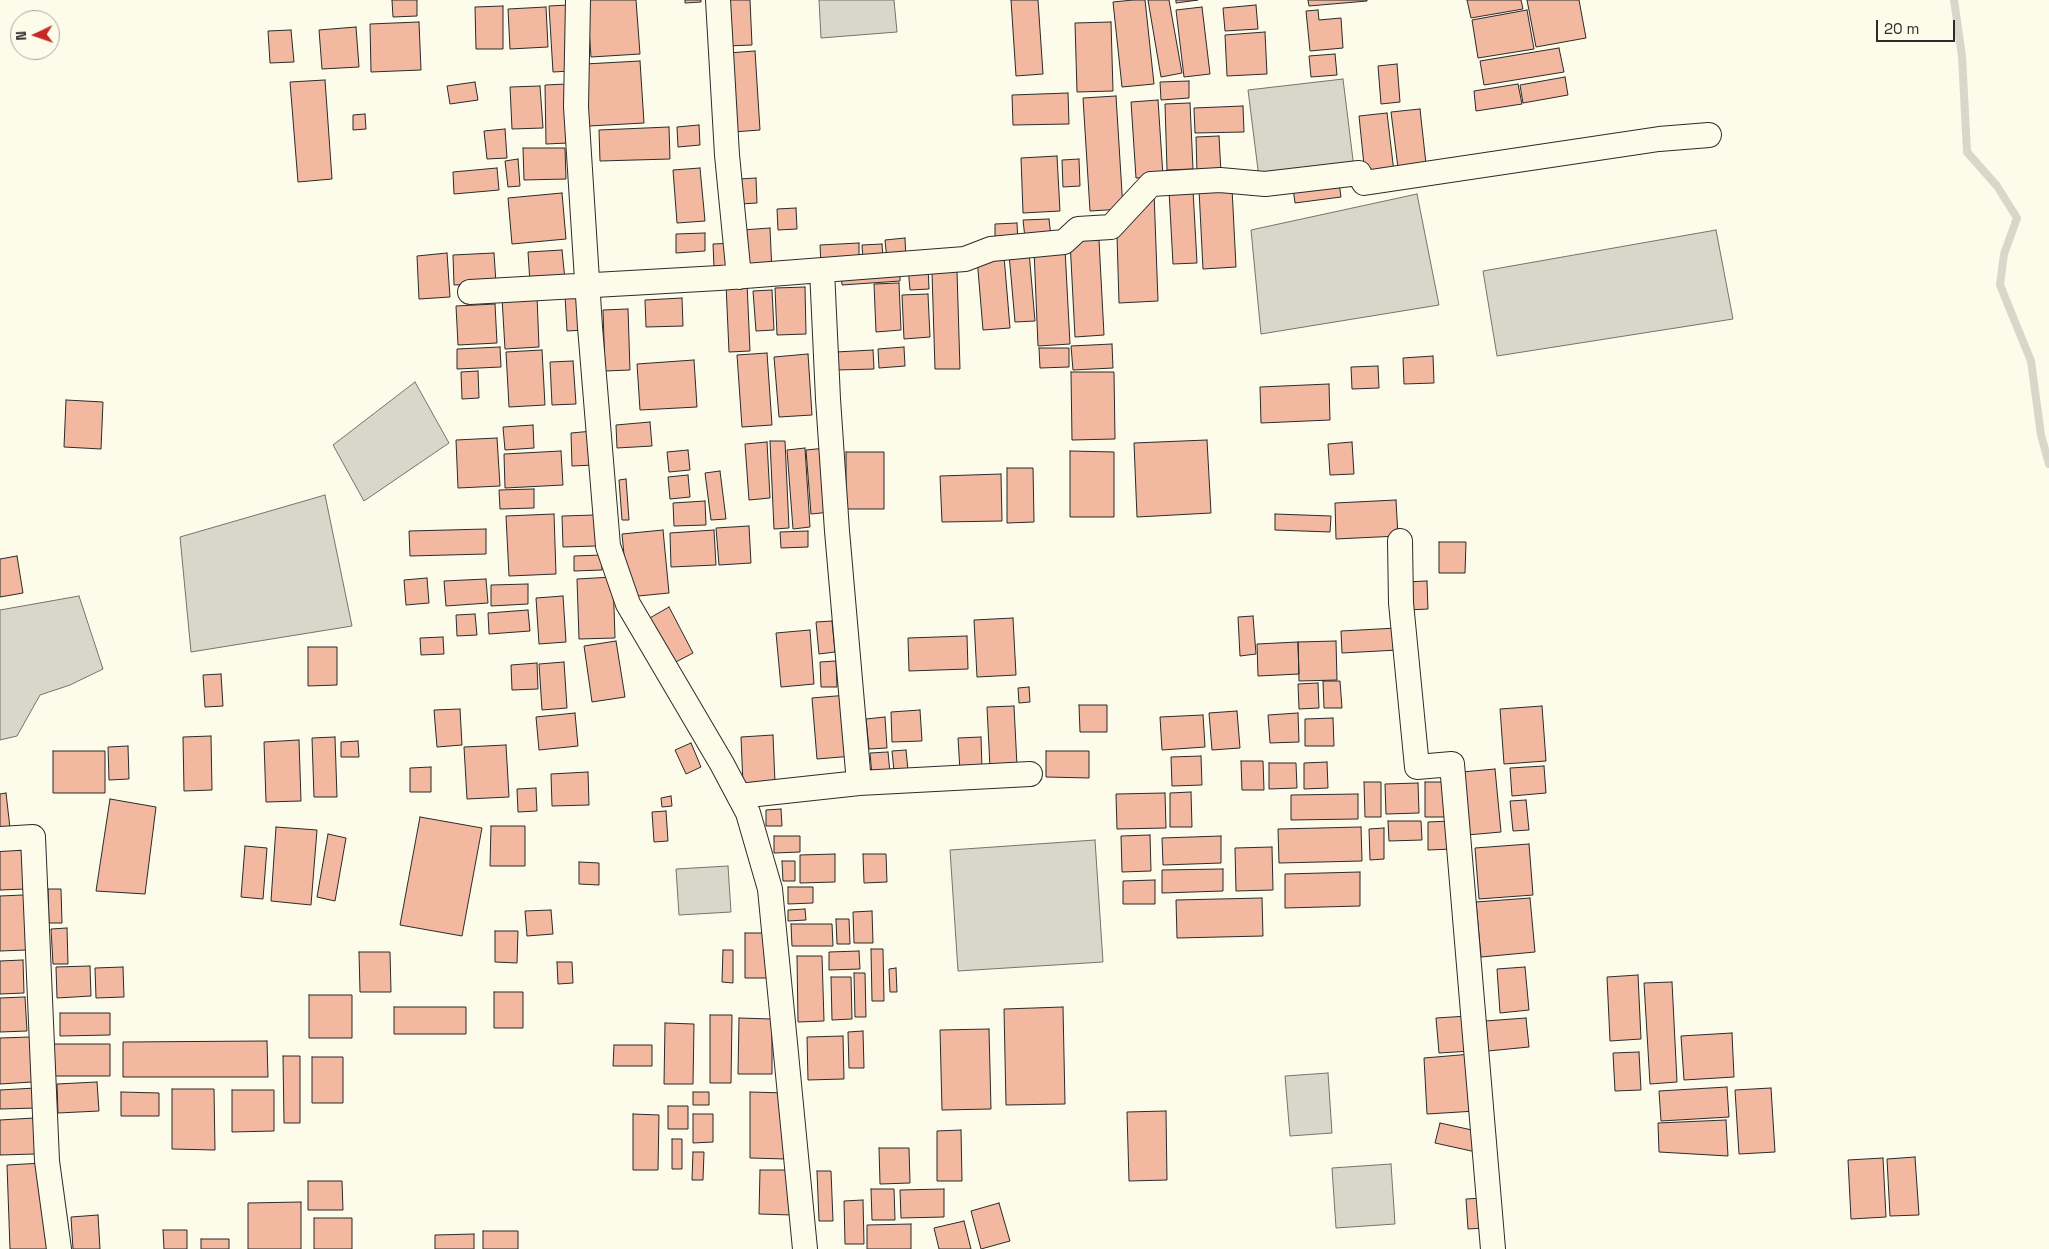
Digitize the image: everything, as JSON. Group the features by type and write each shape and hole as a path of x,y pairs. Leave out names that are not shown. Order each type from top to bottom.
{"street":[{"path":"578,0 576,107 608,546 628,604 748,813 770,889 806,1249"},
{"path":"718,0 727,155 739,277"},
{"path":"470,292 739,277 965,259 992,249 1064,242 1078,229 1111,227 1151,184 1220,180 1265,184 1359,173 1364,183 1660,139 1709,135"},
{"path":"822,270 837,531 859,783"},
{"path":"1400,541 1401,603 1417,767 1452,764 1493,1249"},
{"path":"739,796 859,783 1030,774"},
{"path":"0,839 33,837 47,1160 58,1249"}],"shaded area":[{"path":"819,0 894,0 897,32 821,38"},
{"path":"1343,79 1354,168 1259,178 1248,90"},
{"path":"1417,194 1439,305 1261,334 1251,230"},
{"path":"1716,230 1733,319 1497,356 1483,271"},
{"path":"415,382 449,443 364,501 333,445"},
{"path":"325,495 352,626 191,652 180,537"},
{"path":"79,596 103,669 70,685 40,695 17,736 0,740 0,610"},
{"path":"1095,840 1103,962 958,971 950,850"},
{"path":"728,866 731,912 679,915 676,869"},
{"path":"1328,1073 1332,1133 1290,1136 1285,1076"},
{"path":"1391,1164 1395,1224 1336,1228 1332,1168"}],"building":[{"path":"392,0 417,0 417,16 393,17"},
{"path":"587,0 636,0 640,54 591,57"},
{"path":"685,0 701,0 701,2 685,3"},
{"path":"723,0 750,0 752,45 725,46"},
{"path":"1011,0 1038,0 1043,74 1016,76"},
{"path":"1145,0 1154,84 1122,87 1113,2"},
{"path":"1148,0 1169,0 1182,73 1161,77"},
{"path":"1176,0 1198,0 1176,3"},
{"path":"1308,0 1367,0 1367,1 1309,6"},
{"path":"1467,0 1521,0 1523,9 1471,18"},
{"path":"1527,0 1579,0 1586,38 1536,47"},
{"path":"568,5 571,71 553,72 549,6"},
{"path":"1256,5 1258,29 1225,31 1223,8"},
{"path":"503,6 503,49 476,49 475,7"},
{"path":"546,7 548,47 510,49 508,9"},
{"path":"1202,7 1210,74 1184,77 1176,10"},
{"path":"1318,10 1319,20 1341,18 1343,48 1310,51 1306,11"},
{"path":"1527,10 1534,49 1478,58 1472,20"},
{"path":"419,22 421,70 371,72 370,24"},
{"path":"1111,22 1113,91 1077,92 1075,23"},
{"path":"356,27 359,67 322,69 319,30"},
{"path":"291,30 294,62 270,63 268,31"},
{"path":"1265,32 1267,74 1227,76 1225,35"},
{"path":"1559,48 1564,72 1484,85 1480,61"},
{"path":"755,51 760,130 733,132 728,53"},
{"path":"1335,54 1337,75 1311,77 1309,56"},
{"path":"640,61 644,123 589,126 585,64"},
{"path":"1397,64 1400,102 1381,104 1378,66"},
{"path":"1565,77 1568,95 1523,103 1520,85"},
{"path":"325,80 332,179 298,182 290,82"},
{"path":"1189,81 1189,98 1161,100 1160,82"},
{"path":"475,82 478,100 450,104 447,86"},
{"path":"567,84 568,143 546,144 545,85"},
{"path":"1518,84 1522,104 1476,111 1474,91"},
{"path":"540,86 543,128 512,129 510,87"},
{"path":"1068,93 1069,124 1013,125 1012,95"},
{"path":"1116,96 1123,209 1090,211 1083,98"},
{"path":"1158,100 1163,176 1136,178 1131,102"},
{"path":"1190,103 1193,169 1167,170 1165,104"},
{"path":"1243,106 1244,132 1195,133 1194,108"},
{"path":"1420,109 1426,164 1398,168 1391,112"},
{"path":"1387,113 1394,172 1365,175 1359,116"},
{"path":"365,114 366,129 353,130 353,115"},
{"path":"699,125 700,145 678,147 677,127"},
{"path":"669,127 670,159 600,161 599,130"},
{"path":"505,129 507,158 487,159 484,131"},
{"path":"1219,136 1221,173 1197,174 1196,137"},
{"path":"523,148 565,148 566,179 524,180"},
{"path":"1057,156 1060,211 1023,213 1021,158"},
{"path":"518,159 520,186 508,187 505,161"},
{"path":"1079,159 1080,186 1063,187 1062,160"},
{"path":"497,168 499,190 454,194 453,172"},
{"path":"700,168 705,221 677,223 673,170"},
{"path":"756,178 757,203 740,204 739,179"},
{"path":"1339,182 1341,197 1295,203 1293,188"},
{"path":"1232,188 1236,267 1203,269 1199,190"},
{"path":"1193,190 1197,263 1173,264 1169,191"},
{"path":"1154,192 1158,301 1119,303 1117,236"},
{"path":"562,193 566,239 512,244 508,198"},
{"path":"796,208 797,229 778,230 777,209"},
{"path":"1049,219 1051,237 1025,238 1023,220"},
{"path":"1017,223 1018,242 995,242 995,224"},
{"path":"770,228 772,272 745,273 742,230"},
{"path":"705,233 705,251 676,253 676,234"},
{"path":"905,238 906,259 887,260 885,240"},
{"path":"1099,240 1104,335 1075,337 1070,241"},
{"path":"734,243 736,266 714,267 713,244"},
{"path":"859,243 859,264 821,266 820,245"},
{"path":"882,244 883,259 863,260 862,245"},
{"path":"1065,249 1070,344 1038,346 1034,250"},
{"path":"562,250 565,280 530,283 528,252"},
{"path":"1029,252 1035,321 1015,322 1009,254"},
{"path":"447,253 450,297 419,299 417,256"},
{"path":"494,253 496,283 454,285 453,255"},
{"path":"1004,256 1010,328 983,330 977,258"},
{"path":"928,266 929,289 910,290 908,267"},
{"path":"900,267 900,281 842,285 841,271"},
{"path":"957,271 960,369 935,369 932,272"},
{"path":"747,283 750,351 729,352 726,284"},
{"path":"899,283 901,330 876,332 874,284"},
{"path":"805,287 806,334 777,335 775,288"},
{"path":"772,290 774,330 756,331 753,291"},
{"path":"928,294 930,337 904,339 902,295"},
{"path":"584,295 585,330 567,331 565,296"},
{"path":"537,296 539,347 505,349 502,298"},
{"path":"682,298 683,326 646,327 645,300"},
{"path":"495,304 497,343 458,345 456,306"},
{"path":"628,309 630,370 605,371 603,310"},
{"path":"1112,344 1113,368 1073,370 1071,346"},
{"path":"500,347 501,367 457,369 457,349"},
{"path":"904,347 905,366 879,368 878,349"},
{"path":"1039,348 1069,348 1069,367 1040,368"},
{"path":"542,350 545,405 509,407 506,352"},
{"path":"873,350 874,369 837,370 836,352"},
{"path":"767,353 772,425 742,427 737,355"},
{"path":"808,354 812,415 779,417 774,357"},
{"path":"1433,356 1434,383 1404,384 1403,358"},
{"path":"694,360 697,407 640,410 637,364"},
{"path":"573,361 576,404 552,405 550,362"},
{"path":"1378,366 1379,388 1352,389 1351,367"},
{"path":"478,371 479,398 462,399 461,372"},
{"path":"1071,372 1114,372 1115,439 1072,440"},
{"path":"1329,384 1330,420 1261,423 1260,387"},
{"path":"66,400 103,402 101,449 64,447"},
{"path":"650,422 652,446 617,448 616,425"},
{"path":"533,425 534,448 505,450 503,427"},
{"path":"593,431 595,465 572,466 571,433"},
{"path":"497,438 500,486 458,488 456,440"},
{"path":"1207,440 1211,513 1137,517 1134,443"},
{"path":"770,441 785,441 789,528 774,529"},
{"path":"767,442 770,498 749,500 745,444"},
{"path":"1352,442 1354,474 1330,475 1328,444"},
{"path":"805,448 810,527 793,529 787,450"},
{"path":"826,448 831,512 811,514 806,450"},
{"path":"688,450 690,470 669,472 667,452"},
{"path":"561,451 563,485 505,488 504,454"},
{"path":"1070,451 1114,452 1114,517 1070,517"},
{"path":"846,452 884,452 884,509 846,509"},
{"path":"1007,468 1033,468 1034,522 1007,523"},
{"path":"720,471 726,519 711,520 705,473"},
{"path":"1001,474 1002,521 942,522 940,476"},
{"path":"688,475 690,497 670,499 668,477"},
{"path":"626,479 629,520 622,520 619,480"},
{"path":"534,489 534,508 500,509 499,490"},
{"path":"1396,500 1398,536 1336,539 1335,503"},
{"path":"705,501 706,525 674,526 673,503"},
{"path":"554,514 556,574 509,576 506,516"},
{"path":"1275,514 1331,516 1330,532 1275,530"},
{"path":"595,515 596,546 563,547 562,516"},
{"path":"749,526 751,563 719,565 716,528"},
{"path":"486,529 486,554 410,556 409,531"},
{"path":"663,530 669,593 628,597 622,534"},
{"path":"714,530 716,565 671,567 670,533"},
{"path":"808,531 808,547 781,548 780,532"},
{"path":"1439,542 1466,542 1465,573 1439,573"},
{"path":"602,555 602,570 574,571 574,556"},
{"path":"17,556 23,593 0,597 0,559"},
{"path":"613,577 615,638 579,639 577,579"},
{"path":"427,578 429,603 406,605 404,580"},
{"path":"486,579 488,603 446,606 444,581"},
{"path":"1427,581 1428,609 1407,610 1405,582"},
{"path":"528,584 528,604 491,606 491,585"},
{"path":"563,596 566,642 539,644 536,598"},
{"path":"669,607 693,653 672,664 648,619"},
{"path":"528,610 530,631 489,634 488,613"},
{"path":"475,614 477,635 457,636 456,615"},
{"path":"1253,616 1256,654 1240,656 1238,617"},
{"path":"1013,618 1016,675 977,677 974,620"},
{"path":"832,621 835,652 819,654 816,622"},
{"path":"1397,628 1398,650 1342,653 1341,631"},
{"path":"810,630 814,684 781,687 776,633"},
{"path":"967,636 968,669 909,671 908,638"},
{"path":"443,637 444,654 421,655 420,638"},
{"path":"616,641 625,697 592,702 584,646"},
{"path":"1336,641 1337,680 1299,681 1298,642"},
{"path":"1298,642 1299,674 1258,676 1257,644"},
{"path":"308,647 337,647 337,685 308,686"},
{"path":"836,661 837,687 821,687 820,662"},
{"path":"564,662 567,708 542,710 539,664"},
{"path":"537,663 538,689 512,690 511,665"},
{"path":"221,674 223,706 205,707 203,675"},
{"path":"1323,681 1340,681 1342,708 1324,708"},
{"path":"1318,683 1319,708 1299,709 1298,684"},
{"path":"1029,687 1030,702 1019,703 1018,688"},
{"path":"848,695 853,756 817,759 812,698"},
{"path":"1079,705 1107,705 1107,732 1080,732"},
{"path":"1014,706 1017,766 990,768 987,707"},
{"path":"1542,706 1546,761 1504,764 1500,709"},
{"path":"460,709 462,745 437,747 434,710"},
{"path":"920,710 922,741 892,742 891,712"},
{"path":"1237,711 1240,748 1212,750 1209,713"},
{"path":"575,713 578,746 539,750 536,717"},
{"path":"1298,713 1299,742 1270,743 1268,715"},
{"path":"1203,715 1205,747 1162,750 1160,717"},
{"path":"885,717 887,748 869,749 866,719"},
{"path":"1333,718 1334,746 1305,746 1305,719"},
{"path":"773,735 775,783 743,785 741,737"},
{"path":"211,736 212,790 184,791 183,737"},
{"path":"335,737 337,797 314,797 312,738"},
{"path":"981,737 982,770 960,771 958,738"},
{"path":"299,740 301,801 266,802 264,742"},
{"path":"358,741 359,757 341,757 341,742"},
{"path":"691,743 701,767 686,774 675,750"},
{"path":"506,745 509,797 467,799 464,747"},
{"path":"128,746 129,779 109,780 108,747"},
{"path":"906,750 908,770 894,771 892,751"},
{"path":"53,751 105,751 105,793 53,793"},
{"path":"1046,751 1089,751 1089,778 1046,777"},
{"path":"888,752 890,773 872,775 870,753"},
{"path":"1201,756 1202,785 1172,786 1171,757"},
{"path":"1241,761 1263,761 1264,790 1242,790"},
{"path":"1327,762 1328,788 1304,789 1304,763"},
{"path":"1269,763 1296,763 1297,788 1269,789"},
{"path":"1544,766 1546,793 1512,796 1510,768"},
{"path":"431,767 431,792 410,792 410,768"},
{"path":"1495,769 1501,832 1467,835 1462,772"},
{"path":"588,772 589,805 552,806 551,774"},
{"path":"1364,782 1381,782 1381,817 1365,817"},
{"path":"1425,782 1451,782 1452,817 1425,817"},
{"path":"1418,783 1419,813 1386,814 1385,784"},
{"path":"536,788 537,811 518,812 517,789"},
{"path":"1191,792 1192,827 1170,827 1170,793"},
{"path":"6,793 10,828 0,829 0,794"},
{"path":"1165,793 1166,828 1117,829 1116,794"},
{"path":"1358,794 1358,819 1291,820 1291,795"},
{"path":"671,796 672,806 662,807 661,798"},
{"path":"110,799 156,807 145,894 96,891"},
{"path":"1526,800 1529,830 1513,831 1510,801"},
{"path":"781,809 782,826 766,826 766,810"},
{"path":"666,811 668,841 654,842 652,812"},
{"path":"420,817 482,828 462,936 400,925"},
{"path":"1388,821 1421,821 1422,840 1389,841"},
{"path":"1451,821 1452,849 1428,850 1428,822"},
{"path":"491,826 525,826 525,866 490,866"},
{"path":"276,827 317,830 311,905 271,901"},
{"path":"1361,827 1362,861 1279,863 1278,829"},
{"path":"1384,828 1384,859 1370,860 1369,829"},
{"path":"328,834 346,838 335,901 317,897"},
{"path":"1150,835 1151,871 1122,872 1121,836"},
{"path":"774,836 800,836 800,852 774,853"},
{"path":"1221,836 1221,863 1163,865 1162,838"},
{"path":"1529,844 1533,895 1479,899 1475,848"},
{"path":"24,846 26,889 0,890 0,847"},
{"path":"245,846 267,848 263,899 241,897"},
{"path":"1272,847 1273,890 1236,891 1235,848"},
{"path":"835,854 835,882 800,883 800,855"},
{"path":"863,854 886,854 887,882 864,883"},
{"path":"782,861 795,861 795,881 783,881"},
{"path":"579,862 599,863 599,885 579,884"},
{"path":"1223,869 1223,891 1162,893 1162,870"},
{"path":"1360,872 1360,906 1285,908 1285,874"},
{"path":"1155,880 1155,904 1123,904 1123,881"},
{"path":"788,887 813,887 813,903 788,904"},
{"path":"48,889 61,889 62,923 49,923"},
{"path":"24,895 26,950 0,951 0,896"},
{"path":"1262,898 1263,936 1177,938 1176,900"},
{"path":"1530,898 1535,952 1481,957 1476,902"},
{"path":"805,909 806,920 788,921 788,910"},
{"path":"551,910 553,934 527,936 525,911"},
{"path":"872,911 873,943 854,943 853,912"},
{"path":"836,919 849,919 850,944 837,944"},
{"path":"791,924 832,924 833,946 792,946"},
{"path":"67,928 68,964 53,964 51,929"},
{"path":"495,931 518,931 517,963 495,962"},
{"path":"745,933 767,933 767,978 745,978"},
{"path":"871,949 883,949 884,1001 872,1001"},
{"path":"723,950 733,950 733,983 722,982"},
{"path":"859,951 860,969 829,970 829,952"},
{"path":"359,952 390,952 391,992 360,992"},
{"path":"797,956 822,956 824,1021 798,1022"},
{"path":"23,960 24,993 0,994 0,961"},
{"path":"557,962 572,962 573,983 558,984"},
{"path":"90,966 91,996 57,998 56,967"},
{"path":"123,967 124,997 96,998 95,968"},
{"path":"1525,967 1529,1010 1500,1013 1497,969"},
{"path":"896,968 897,992 890,992 889,969"},
{"path":"854,973 865,973 866,1017 855,1017"},
{"path":"1638,975 1641,1039 1610,1041 1607,977"},
{"path":"831,977 851,977 852,1019 832,1020"},
{"path":"1672,982 1677,1082 1650,1084 1644,983"},
{"path":"494,992 523,992 523,1028 494,1028"},
{"path":"309,995 352,995 352,1038 309,1038"},
{"path":"25,997 27,1031 0,1032 0,998"},
{"path":"394,1007 466,1007 466,1034 394,1034"},
{"path":"1063,1007 1065,1104 1006,1105 1004,1009"},
{"path":"60,1013 110,1013 110,1035 60,1036"},
{"path":"710,1015 732,1015 731,1083 710,1083"},
{"path":"1468,1016 1471,1051 1439,1053 1436,1018"},
{"path":"739,1018 772,1019 772,1074 738,1074"},
{"path":"1526,1018 1529,1047 1488,1051 1485,1021"},
{"path":"665,1023 694,1024 693,1084 664,1084"},
{"path":"989,1029 991,1109 942,1110 940,1030"},
{"path":"863,1031 864,1068 849,1068 848,1032"},
{"path":"1732,1033 1734,1077 1684,1080 1681,1036"},
{"path":"843,1036 844,1079 808,1080 807,1037"},
{"path":"30,1037 32,1082 0,1084 0,1038"},
{"path":"267,1041 268,1077 123,1077 123,1042"},
{"path":"53,1044 110,1044 110,1076 53,1076"},
{"path":"614,1045 652,1045 652,1066 613,1066"},
{"path":"1639,1052 1641,1090 1615,1091 1613,1053"},
{"path":"1472,1054 1476,1111 1427,1114 1424,1058"},
{"path":"283,1056 300,1056 300,1123 284,1123"},
{"path":"312,1057 343,1057 343,1103 312,1103"},
{"path":"97,1082 99,1111 58,1113 57,1084"},
{"path":"1727,1087 1729,1117 1661,1121 1659,1091"},
{"path":"36,1088 36,1108 0,1109 0,1090"},
{"path":"1771,1088 1775,1152 1739,1154 1735,1090"},
{"path":"172,1089 214,1089 215,1150 172,1149"},
{"path":"232,1090 274,1090 274,1131 232,1132"},
{"path":"121,1092 159,1093 159,1116 121,1116"},
{"path":"693,1092 709,1092 709,1105 693,1105"},
{"path":"750,1092 786,1093 786,1159 750,1158"},
{"path":"668,1106 688,1106 688,1129 668,1129"},
{"path":"1166,1111 1167,1180 1129,1181 1127,1112"},
{"path":"633,1114 659,1115 658,1170 633,1170"},
{"path":"693,1114 713,1114 713,1142 693,1143"},
{"path":"34,1118 35,1154 0,1155 0,1120"},
{"path":"1726,1120 1728,1156 1659,1152 1658,1123"},
{"path":"1440,1123 1481,1132 1476,1152 1435,1143"},
{"path":"961,1130 962,1181 937,1181 937,1131"},
{"path":"672,1139 682,1139 682,1169 672,1169"},
{"path":"879,1148 909,1148 910,1183 880,1184"},
{"path":"693,1152 704,1152 703,1180 692,1180"},
{"path":"1915,1157 1919,1215 1890,1216 1887,1159"},
{"path":"1883,1158 1886,1217 1851,1219 1848,1160"},
{"path":"43,1163 47,1249 10,1249 7,1165"},
{"path":"760,1170 792,1170 792,1215 759,1214"},
{"path":"817,1171 831,1171 833,1221 819,1221"},
{"path":"308,1181 342,1181 343,1210 308,1210"},
{"path":"871,1189 894,1189 895,1220 872,1220"},
{"path":"944,1189 944,1217 901,1218 900,1190"},
{"path":"1483,1198 1485,1228 1468,1229 1466,1199"},
{"path":"863,1200 864,1244 845,1244 844,1201"},
{"path":"301,1202 301,1249 248,1249 248,1203"},
{"path":"999,1203 1010,1241 981,1249 971,1211"},
{"path":"98,1215 100,1249 73,1249 71,1217"},
{"path":"314,1218 352,1218 352,1249 314,1249"},
{"path":"964,1221 971,1249 939,1249 934,1228"},
{"path":"911,1224 911,1249 867,1249 867,1225"},
{"path":"163,1230 187,1230 187,1249 164,1249"},
{"path":"483,1231 518,1231 518,1249 483,1249"},
{"path":"474,1234 474,1249 435,1249 435,1235"},
{"path":"201,1239 229,1239 229,1249 201,1249"}],"waterway":[{"path":"1954,0 1962,56 1967,152 1997,186 2017,218 2004,254 2000,285 2031,361 2041,435 2049,464"}]}
